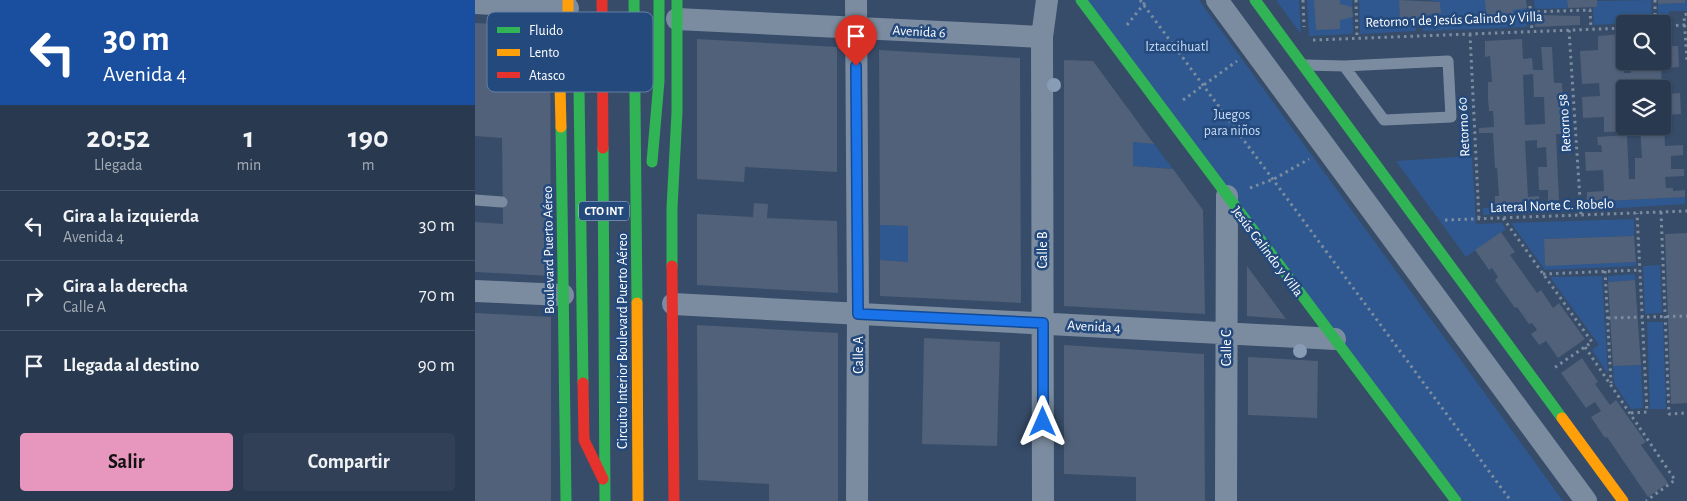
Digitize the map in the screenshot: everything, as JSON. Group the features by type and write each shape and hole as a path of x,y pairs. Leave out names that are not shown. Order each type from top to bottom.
{"main road":[{"path":"637,206 652,162 659,81 659,0"},
{"name":"Jesús Galindo y Villa","path":"1081,0 1455,501"},
{"path":"1255,0 1623,501"},
{"path":"674,501 672,208 677,112 677,10"},
{"name":"Boulevard Puerto Aéreo","path":"560,92 556,205 563,295 566,501"},
{"path":"579,92 584,440 605,485"},
{"name":"Circuito Interior Boulevard Puerto Aéreo","path":"604,92 605,501"},
{"name":"Circuito Interior Boulevard Puerto Aéreo","path":"635,92 638,501"}],"street":[{"name":"Calle A","path":"856,0 857,501"},
{"name":"Calle B","path":"1043,501 1042,37 1047,0"},
{"path":"1217,0 1586,501"},
{"path":"475,3 568,4"},
{"name":"Avenida 6","path":"677,10 856,28 1042,37"},
{"name":"Calle C","path":"1226,501 1227,196"},
{"path":"475,291 563,295"},
{"name":"Avenida 4","path":"673,304 1335,339"}],"lane":[{"path":"1304,65 1344,66 1448,61 1451,117 1384,120 1344,66"},
{"path":"475,200 502,202"}],"path":[{"path":"1140,0 1511,501"},
{"path":"1144,5 1147,0"},
{"path":"1303,0 1305,36"},
{"path":"1356,0 1357,38"},
{"path":"1655,0 1655,15"},
{"path":"1530,6 1532,31"},
{"path":"1531,12 1589,10 1591,29"},
{"path":"1687,14 1685,14 1687,61"},
{"path":"1671,26 1685,25"},
{"name":"Retorno 1 de Jesús Galindo y Villa","path":"1284,40 1616,28"},
{"name":"Retorno 58","path":"1569,30 1581,215"},
{"name":"Retorno 60","path":"1470,34 1479,219"},
{"path":"1165,114 1253,49"},
{"path":"1227,196 1274,179 1326,149"},
{"name":"Lateral Norte C. Robelo","path":"1417,221 1687,211"},
{"path":"1661,212 1669,414 1687,413"},
{"path":"1631,413 1647,412 1637,213"},
{"path":"1503,218 1592,342 1535,382"},
{"path":"1543,274 1640,270"},
{"path":"1605,271 1611,385"},
{"path":"1608,318 1687,316"},
{"path":"1585,347 1675,480 1645,501"}],"green space":[{"name":"Iztaccihuatl","path":"1086,0 1199,0 1563,501 1463,501"},
{"path":"1276,0 1299,0 1301,34"},
{"path":"1307,0 1352,0 1353,34 1309,36"},
{"path":"1359,0 1399,0 1400,26 1416,25 1416,31 1360,34"},
{"path":"1428,0 1526,0 1527,27 1423,31 1427,15 1441,13 1440,2"},
{"path":"1534,0 1567,0 1568,8 1535,9"},
{"path":"1651,0 1652,15 1616,15 1616,24 1594,25 1593,7 1597,1"},
{"path":"1687,0 1687,11 1669,11 1669,15 1658,15 1658,4 1684,3"},
{"path":"1133,142 1154,144 1173,169 1133,166"},
{"path":"1472,156 1476,224 1502,223 1506,229 1466,257 1396,161"},
{"path":"1685,197 1685,204 1588,210 1587,202"},
{"path":"1568,203 1569,211 1483,215 1483,208"},
{"path":"1634,219 1634,236 1544,239 1545,265 1636,262 1636,266 1545,270 1511,223"},
{"path":"880,225 908,226 908,262 880,260"},
{"path":"1660,265 1662,313 1645,314 1643,266"},
{"path":"1635,274 1635,280 1608,282 1608,276"},
{"path":"1602,276 1608,374 1592,350 1599,345 1550,277"},
{"path":"1647,322 1663,322 1666,409 1650,409"},
{"path":"1641,365 1643,408 1631,409 1614,383 1613,366"}],"building":[{"path":"1314,0 1340,0 1340,4 1352,7 1353,17 1340,20 1340,29 1316,30"},
{"path":"1399,0 1440,2 1441,13 1427,15 1428,25 1400,26"},
{"path":"1485,0 1526,0 1527,8 1513,10 1513,19 1487,21"},
{"path":"1567,0 1597,0 1597,7 1568,8"},
{"path":"1658,0 1685,0 1685,3 1658,4"},
{"path":"1538,15 1580,16 1580,25 1535,27 1535,22 1538,22"},
{"path":"475,23 487,24 487,92 550,92 551,276 475,272 475,222 503,224 502,138 475,136"},
{"path":"1616,34 1616,70 1624,70 1624,73 1631,73 1631,70 1661,70 1662,80 1616,80 1616,132 1604,132 1604,117 1583,118 1582,97 1600,96 1599,83 1582,84 1580,51 1598,50 1598,36"},
{"path":"697,39 837,47 837,172 745,167 744,182 697,179"},
{"path":"1522,39 1523,59 1532,58 1533,70 1543,70 1541,47 1552,47 1554,83 1562,83 1565,134 1556,134 1559,200 1548,201 1548,190 1539,190 1538,167 1547,167 1546,147 1537,148 1537,140 1525,141 1528,197 1539,196 1539,205 1495,207 1495,196 1499,196 1493,133 1479,133 1479,128 1494,127 1493,111 1489,111 1488,99 1488,82 1492,82 1490,56 1485,57 1485,41","holes":["1533,74 1534,97 1544,97 1545,124 1525,125 1523,75"]},
{"path":"1671,46 1678,46 1679,67 1671,67"},
{"path":"879,50 1020,58 1021,303 880,296 880,260 908,262 908,226 880,225"},
{"path":"1064,60 1093,61 1154,144 1133,142 1133,166 1173,169 1203,210 1205,314 1064,306"},
{"path":"1680,93 1681,114 1671,115 1671,94"},
{"path":"1627,135 1629,179 1635,179 1635,158 1642,158 1641,135 1665,135 1665,146 1683,145 1683,155 1671,156 1671,169 1684,169 1684,176 1665,177 1666,188 1673,188 1673,191 1685,190 1685,197 1587,202 1587,192 1604,191 1603,170 1586,171 1585,152 1602,152 1601,145 1598,145 1597,137"},
{"path":"754,203 768,204 767,218 837,221 838,293 697,285 697,214 753,217"},
{"path":"1501,232 1515,252 1510,255 1537,293 1541,290 1553,308 1559,303 1585,339 1558,358 1546,341 1539,345 1531,334 1537,330 1532,323 1529,324 1517,307 1515,308 1495,280 1498,277 1492,268 1489,270 1475,250"},
{"path":"1687,233 1687,403 1671,404 1665,234"},
{"path":"1634,236 1636,262 1545,266 1544,239"},
{"path":"1247,266 1286,319 1247,316"},
{"path":"1635,280 1641,365 1613,366 1608,282"},
{"path":"475,313 551,317 551,501 475,501"},
{"path":"697,325 838,333 838,501 769,501 769,484 698,480"},
{"path":"924,338 1000,342 997,446 922,444"},
{"path":"1064,345 1204,354 1205,501 1136,501 1136,477 1064,474"},
{"path":"1248,357 1318,361 1317,418 1248,415"},
{"path":"1582,358 1598,382 1595,384 1610,405 1616,400 1646,442 1641,445 1668,483 1648,497 1591,417 1601,411 1595,402 1586,408 1561,373"}],"traffic: fast":[{"path":"634,0 634,12"},
{"path":"652,162 659,81 659,0"},
{"path":"672,266 672,208 677,112 677,0"},
{"path":"1081,0 1456,501"},
{"path":"1255,0 1562,418"},
{"path":"579,92 583,383"},
{"path":"635,92 637,303"},
{"path":"561,127 566,501"},
{"path":"603,148 605,501"}],"traffic: slow":[{"path":"568,0 568,12"},
{"path":"560,92 561,127"},
{"path":"637,303 638,501"},
{"path":"1562,418 1623,501"}],"traffic: jam":[{"path":"602,0 602,12"},
{"path":"603,92 603,148"},
{"path":"672,266 674,501"},
{"path":"583,383 584,440 603,479"}],"route":[{"path":"856,66 858,314 1043,323 1043,422"}],"park label":[{"name":"Juegos para niños","path":"1232,122"}]}
